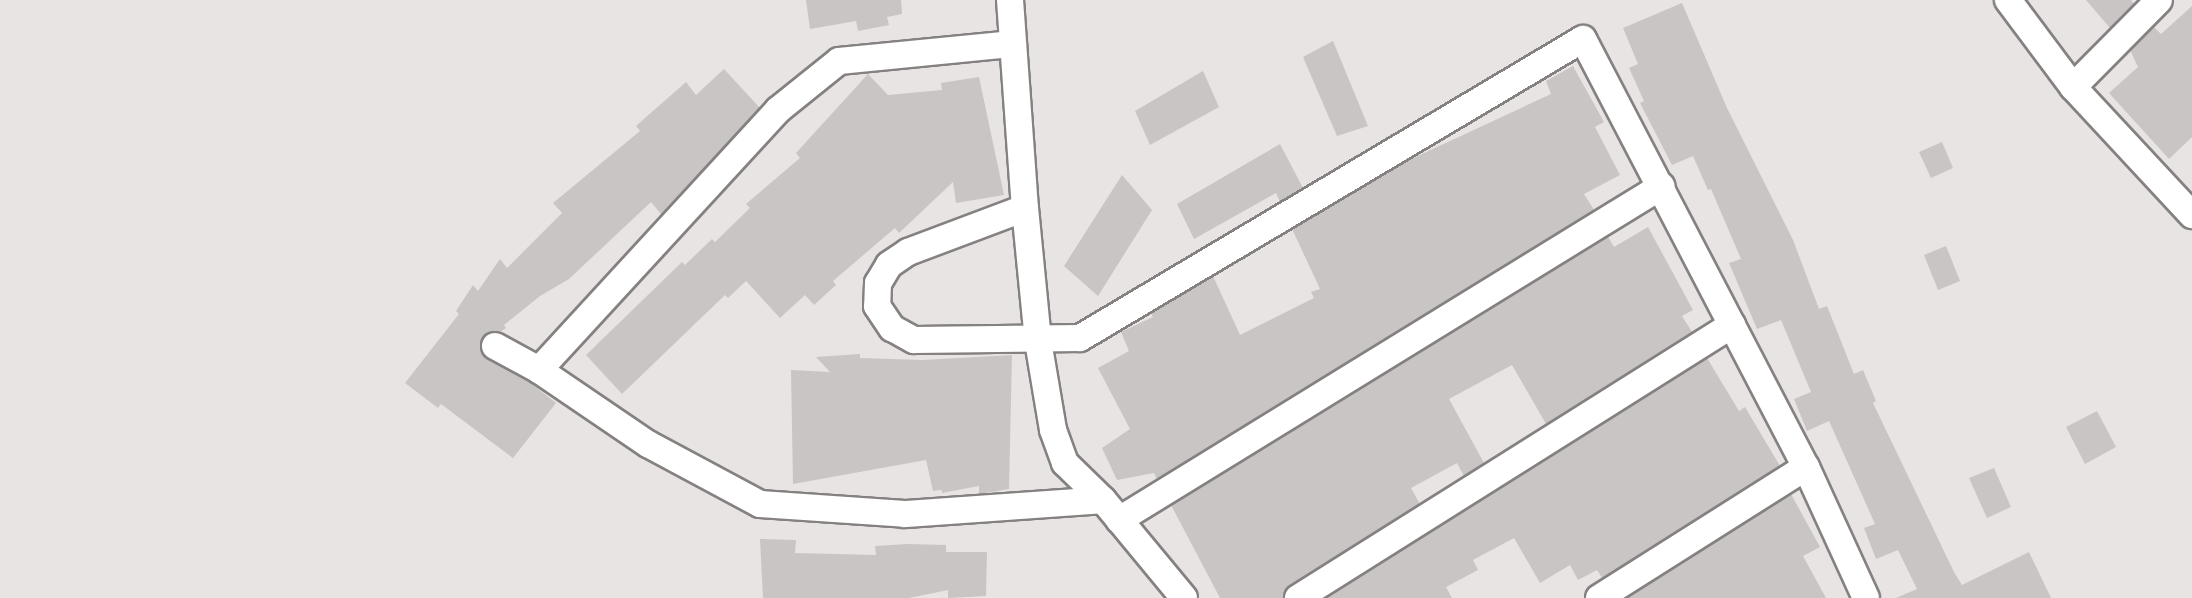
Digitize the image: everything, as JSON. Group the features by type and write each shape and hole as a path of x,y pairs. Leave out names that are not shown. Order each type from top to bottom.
{"street":[{"path":"1010,0 1025,208 1038,341 1053,430 1065,463 1111,510 1184,598"},
{"path":"2008,0 2073,87 2190,210"},
{"path":"2073,87 2159,0"},
{"path":"1025,208 908,252 889,265 878,283 877,306 892,328 914,340 1038,341 1080,338 1583,39 1662,186 1806,467 1866,598"},
{"path":"539,370 778,110 839,61 1014,44"},
{"path":"495,346 539,370 648,444 760,504 905,514 1111,510 1662,186"},
{"path":"1298,598 1732,325"},
{"path":"1599,598 1806,467"}],"building":[{"path":"806,0 901,0 902,14 887,17 889,25 858,31 856,21 810,29"},
{"path":"2086,0 2131,0 2134,4 2110,28"},
{"path":"1682,3 1727,108 1793,240 1819,309 1827,306 1854,374 1863,370 1876,401 1873,403 1962,585 2029,552 2051,598 1896,598 1917,589 1898,550 1876,559 1864,528 1875,524 1829,421 1807,431 1794,399 1811,392 1781,320 1757,329 1729,263 1741,259 1711,189 1708,190 1693,156 1672,165 1640,103 1644,101 1629,68 1638,64 1623,28"},
{"path":"2192,6 2192,137 2169,159 2109,93 2138,67 2130,50 2154,27 2161,34"},
{"path":"1333,41 1368,126 1337,136 1303,57"},
{"path":"1573,66 1604,122 1595,127 1620,175 1584,194 1594,210 1157,479 1154,473 1117,480 1102,448 1130,429 1098,368 1129,351 1121,332 1153,317 1151,313 1213,276 1240,335 1314,298 1311,292 1320,289 1292,229 1407,161 1551,94 1546,81"},
{"path":"724,69 760,108 665,211 661,214 651,202 569,279 540,296 504,325 506,328 500,332 488,333 482,339 482,353 487,359 529,382 556,403 513,458 441,404 438,408 405,383 459,314 456,311 473,285 478,291 500,259 507,268 562,213 553,203 640,131 636,126 686,82 696,95"},
{"path":"1203,71 1219,107 1150,145 1135,111"},
{"path":"868,74 888,95 942,90 941,83 979,77 1004,195 956,203 953,182 899,233 895,228 833,281 836,285 814,305 805,295 780,318 746,281 728,298 725,295 622,394 586,355 682,262 685,265 712,239 715,242 750,208 746,204 800,158 796,153"},
{"path":"1942,142 1953,168 1931,178 1919,152"},
{"path":"1280,144 1303,188 1280,202 1276,193 1194,239 1177,204"},
{"path":"1122,175 1152,210 1098,296 1064,266"},
{"path":"1648,227 1693,310 1682,316 1692,332 1546,424 1512,365 1449,399 1484,463 1464,476 1457,463 1411,488 1420,504 1290,585 1283,598 1220,598 1171,505 1608,237 1614,247"},
{"path":"1946,246 1960,281 1938,290 1924,255"},
{"path":"860,354 860,358 923,360 1012,355 1009,489 979,494 979,486 942,493 942,490 933,491 926,460 793,484 791,370 830,372 816,357"},
{"path":"1707,358 1739,411 1745,407 1780,466 1602,578 1597,570 1578,580 1570,565 1540,583 1514,538 1473,560 1478,570 1446,587 1452,598 1326,598"},
{"path":"2097,411 2116,447 2085,464 2066,427"},
{"path":"1994,468 2011,507 1987,518 1969,478"},
{"path":"1791,494 1820,547 1803,556 1826,598 1627,598"},
{"path":"760,539 796,540 795,553 876,555 875,546 907,544 946,545 946,552 987,552 986,596 948,598 948,590 909,598 763,598"}]}
